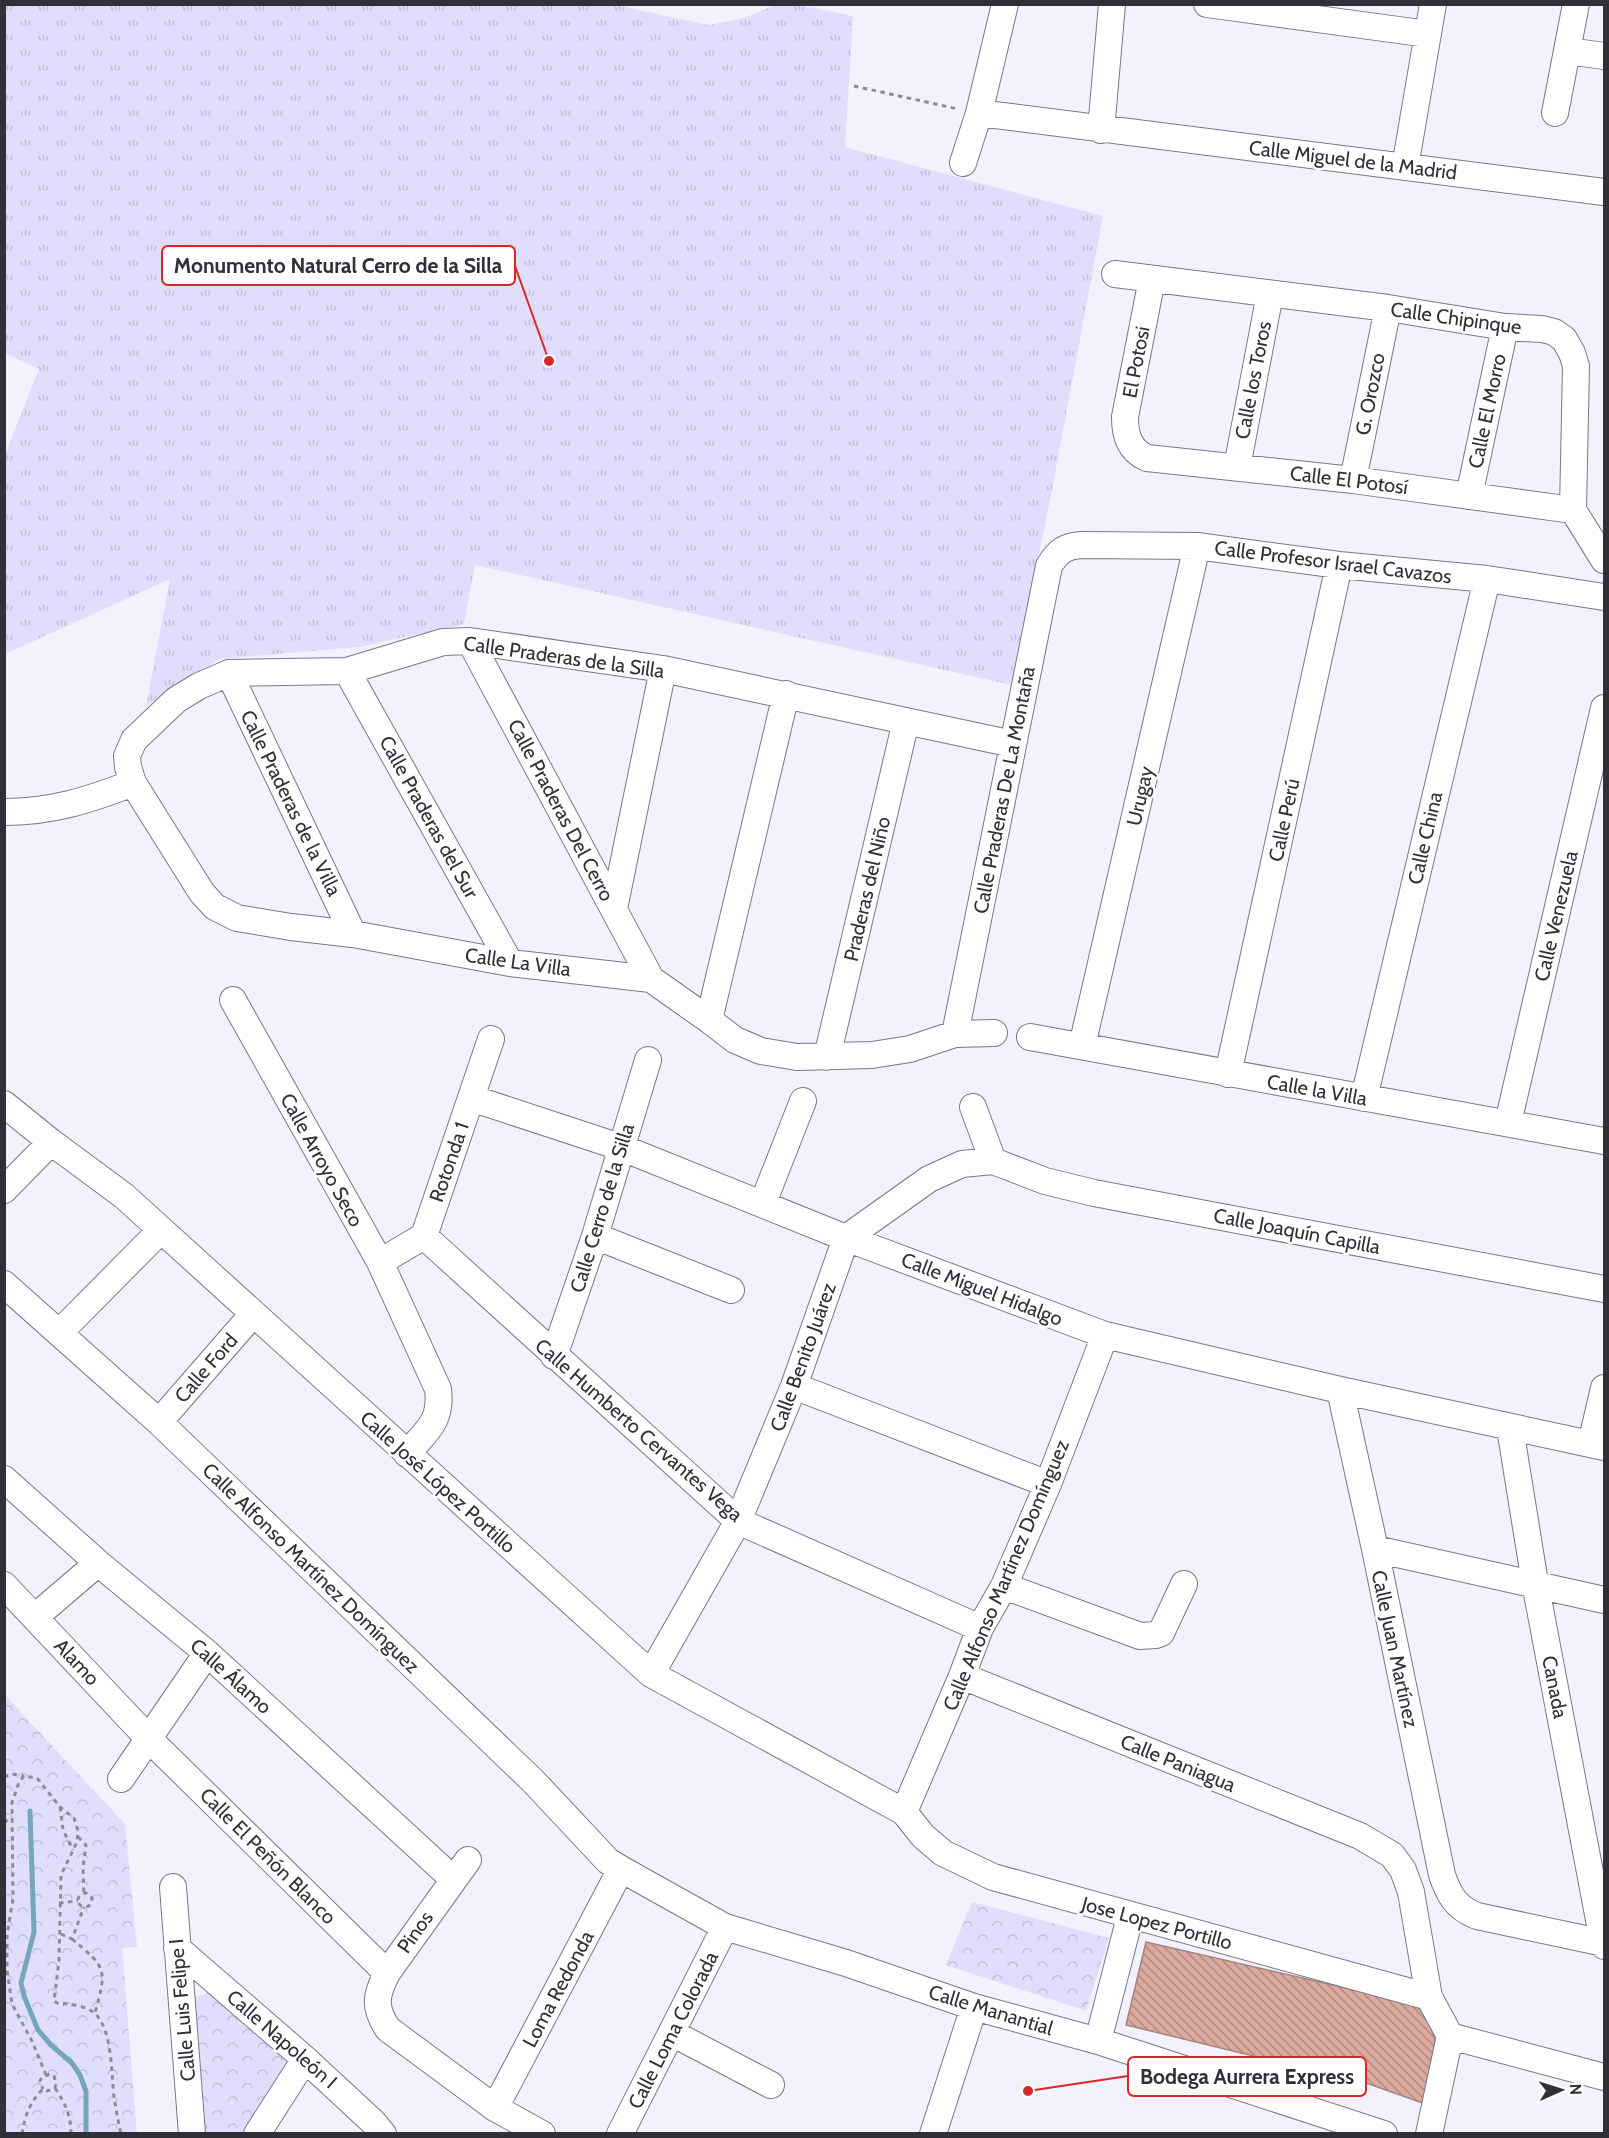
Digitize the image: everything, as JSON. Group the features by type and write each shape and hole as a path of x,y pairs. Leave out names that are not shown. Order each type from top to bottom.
{"street":[{"path":"963,163 979,113 1005,4"},
{"path":"1101,130 1112,4"},
{"path":"1207,4 1255,8 1428,34"},
{"path":"1405,167 1432,4"},
{"path":"1555,113 1576,4"},
{"path":"1568,51 1605,56"},
{"name":"Calle Miguel de la Madrid","path":"979,113 1605,192"},
{"name":"Calle Chipinque","path":"1115,274 1388,308 1505,327 1554,332 1564,339 1576,366 1573,510"},
{"name":"El Potosi","path":"1130,444 1125,432 1125,417 1152,279"},
{"name":"Calle los Toros","path":"1236,467 1270,294"},
{"name":"G. Orozco","path":"1353,480 1388,308"},
{"name":"Calle El Morro","path":"1469,496 1505,327"},
{"name":"Calle El Potosí","path":"1130,444 1139,454 1148,458 1353,480 1573,510"},
{"path":"1573,510 1605,560"},
{"name":"Calle Profesor Israel Cavazos","path":"1061,549 1082,545 1197,546 1339,565 1487,579 1605,597"},
{"name":"Urugay","path":"1082,1046 1197,546"},
{"name":"Calle Praderas De La Montaña","path":"955,1034 1048,566 1061,549"},
{"name":"Calle Perú","path":"1228,1074 1339,565"},
{"name":"Calle China","path":"1364,1098 1487,579"},
{"name":"Calle Praderas de la Silla","path":"134,740 176,700 229,673 347,671 443,642 470,641 663,669 1013,744"},
{"name":"Calle Praderas Del Cerro","path":"470,641 651,980"},
{"path":"614,909 663,669"},
{"name":"Calle Praderas del Sur","path":"347,671 510,963"},
{"name":"Calle Praderas de la Villa","path":"229,673 353,934"},
{"path":"709,1020 786,694"},
{"name":"Calle Venezuela","path":"1508,1123 1605,708"},
{"name":"Praderas del Niño","path":"827,1057 906,721"},
{"name":"Calle La Villa","path":"134,740 127,756 133,783 202,893 215,907 237,918 353,934 510,963 651,980 735,1040 761,1051 797,1057 872,1055 910,1049 955,1034 994,1033"},
{"path":"4,812 55,808 85,801 133,783"},
{"name":"Calle Arroyo Seco","path":"233,1000 380,1262 438,1389 440,1405 435,1421 407,1454"},
{"name":"Calle la Villa","path":"1030,1037 1605,1141"},
{"name":"Rotonda 1","path":"424,1236 491,1039"},
{"name":"Calle Cerro de la Silla","path":"554,1356 595,1236 648,1060"},
{"name":"Calle Miguel Hidalgo","path":"471,1098 620,1147 846,1238 1105,1335 1510,1428 1598,1445"},
{"path":"763,1203 803,1101"},
{"name":"Calle José López Portillo","path":"4,1104 124,1196 651,1674 904,1812"},
{"path":"846,1238 929,1179 962,1164 993,1161 973,1107"},
{"path":"4,1190 51,1142"},
{"name":"Calle Joaquín Capilla","path":"993,1161 1044,1180 1094,1193 1605,1289"},
{"path":"60,1332 161,1230"},
{"path":"380,1262 424,1236"},
{"name":"Calle Humberto Cervantes Vega","path":"424,1236 738,1521 980,1628"},
{"path":"595,1236 731,1290"},
{"name":"Calle Benito Juárez","path":"651,1674 738,1521 794,1386 846,1238"},
{"name":"Calle Alfonso Martínez Domínguez","path":"4,1284 159,1422 534,1782 615,1865"},
{"name":"Calle Ford","path":"159,1422 253,1314"},
{"name":"Calle Alfonso Martínez Domínguez","path":"904,1812 980,1628 1004,1586 1048,1484 1105,1335"},
{"path":"794,1386 1048,1484"},
{"path":"1598,1445 1605,1388"},
{"name":"Calle Juan Martínez","path":"1340,1390 1447,1891 1456,1905 1477,1916 1604,1944"},
{"name":"Canada","path":"1510,1428 1535,1583 1604,1944"},
{"name":"Calle Álamo","path":"4,1479 98,1563 207,1653 460,1870"},
{"path":"1375,1549 1605,1600"},
{"path":"35,1617 98,1563"},
{"path":"1004,1586 1140,1636 1149,1636 1161,1633 1184,1584"},
{"name":"Alamo","path":"4,1585 149,1739"},
{"path":"121,1779 207,1653"},
{"name":"Calle Paniagua","path":"962,1676 1360,1836 1392,1855 1403,1870 1411,1892 1429,1997"},
{"name":"Calle El Peñón Blanco","path":"149,1739 387,1973"},
{"name":"Jose Lopez Portillo","path":"904,1812 923,1836 943,1853 993,1877 1130,1917 1429,1997"},
{"name":"Calle Manantial","path":"615,1865 725,1927 846,1963 974,2007 1098,2041 1384,2133"},
{"name":"Loma Redonda","path":"495,2108 615,1865"},
{"name":"Pinos","path":"460,1870 387,1973 378,1991 378,2010 381,2020 388,2029 495,2108"},
{"name":"Calle Luis Felipe I","path":"173,1887 192,2133"},
{"path":"1098,2041 1130,1917"},
{"name":"Calle Loma Colorada","path":"620,2133 725,1927"},
{"name":"Calle Napoleón I","path":"177,1948 306,2058 383,2133"},
{"path":"1429,1997 1450,2036 1429,2133"},
{"path":"933,2133 974,2007"},
{"path":"672,2033 771,2085"},
{"path":"1450,2036 1605,2077"},
{"path":"258,2133 306,2058"},
{"path":"495,2108 542,2133"}],"path":[{"path":"854,86 979,113"},
{"path":"4,1777 12,1774 37,1778 60,1807 74,1818 78,1837 63,1868 54,2001 75,2005 95,2013 102,2024 110,2053 114,2096 121,2133"},
{"path":"24,1776 14,1792 11,1824 13,1899 7,1935 8,1989 12,2004 46,2075"},
{"path":"60,1807 63,1830 73,1850"},
{"path":"4,1819 11,1824"},
{"path":"78,1837 86,1845 83,1868 84,1893"},
{"path":"78,1901 80,1895 84,1893"},
{"path":"84,1893 92,1897 93,1902 90,1906 84,1907"},
{"path":"59,1903 78,1901"},
{"path":"78,1901 84,1907"},
{"path":"72,1939 84,1907"},
{"path":"60,1934 72,1939 95,1958 103,1969 95,2013"},
{"path":"46,2075 54,2076 55,2088 68,2109 71,2119 71,2133"},
{"path":"43,2089 40,2081 46,2075"},
{"path":"43,2089 47,2091 55,2088"},
{"path":"22,2133 25,2115 34,2097 43,2089"}],"green space":[{"path":"611,4 709,25 744,18 775,5 798,5 853,16 845,147 1103,216 1052,490 1012,685 475,565 464,624 359,647 219,659 146,706 170,579 5,654 4,457 39,369 5,353 5,5"},
{"path":"4,1694 125,1824 137,1947 122,1948 137,2133 5,2133"},
{"path":"972,1902 1109,1938 1086,2011 946,1965"},
{"path":"211,1992 287,2060 246,2133 204,2133 192,2011 195,1997"}],"building":[{"path":"1146,1942 1424,2006 1435,2039 1428,2105 1369,2084 1126,2025"}],"waterway":[{"path":"30,1811 34,1932 21,1983 38,2030 72,2063 80,2075 86,2091 86,2134"}],"place":[{"name":"Monumento Natural Cerro de la Silla","path":"549,361"},
{"name":"Bodega Aurrera Express","path":"1028,2091"}]}
